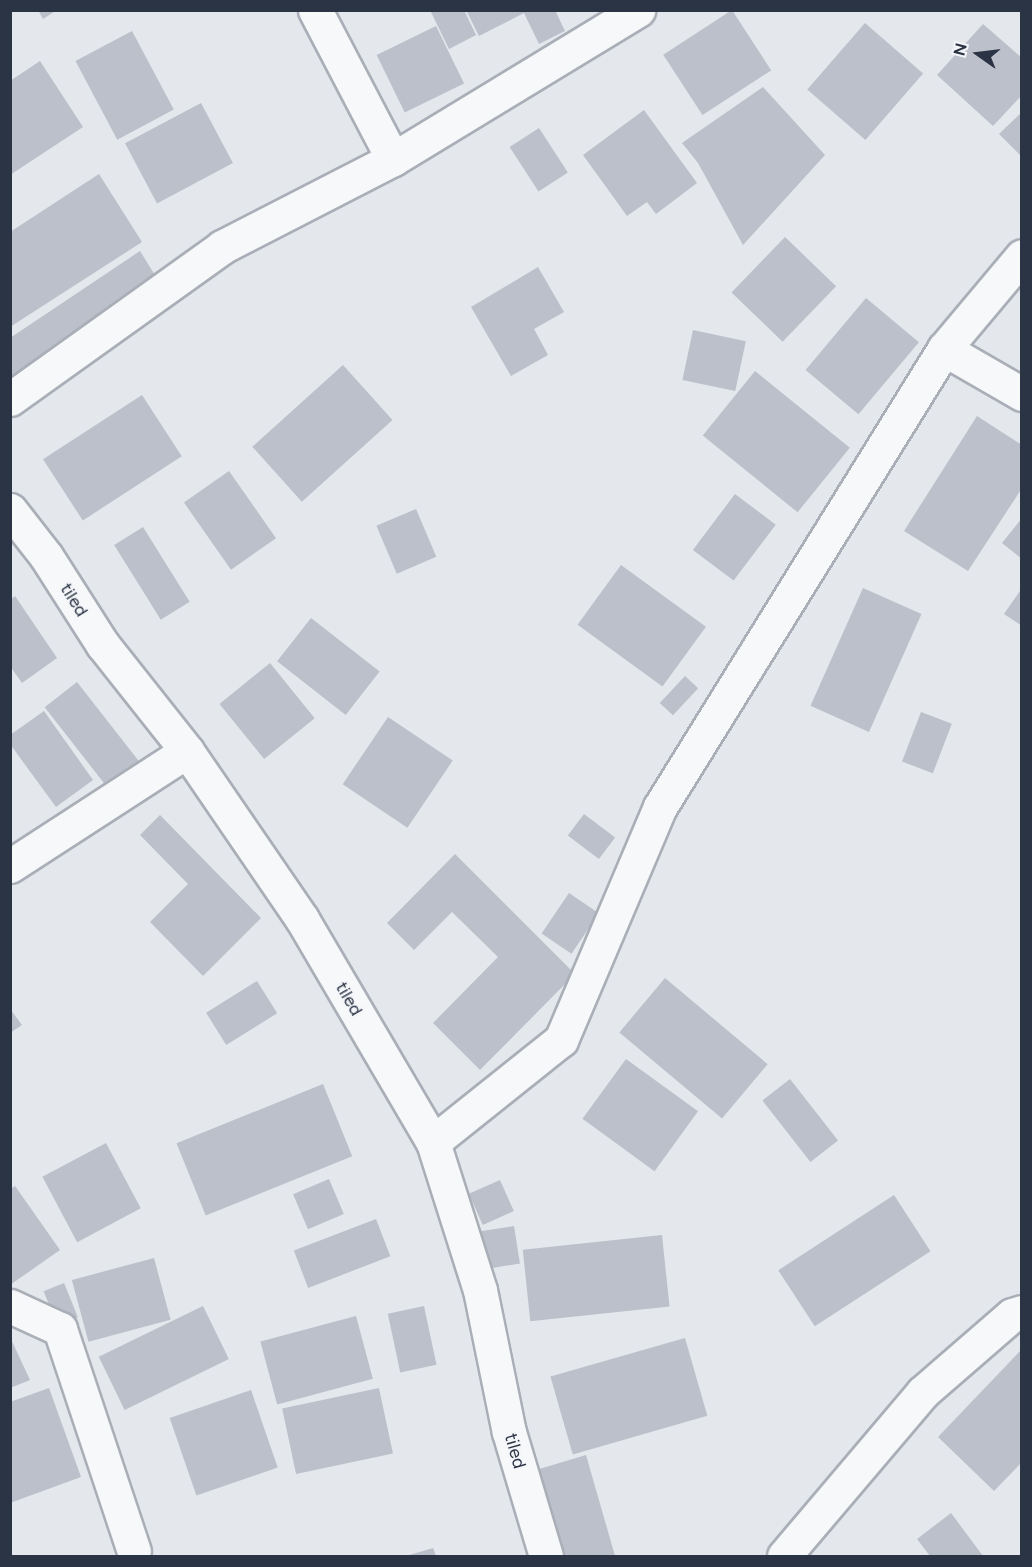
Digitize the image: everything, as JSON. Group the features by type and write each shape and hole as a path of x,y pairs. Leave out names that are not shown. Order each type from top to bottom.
{"street":[{"path":"315,10 393,159"},
{"path":"10,399 222,248 393,159 638,10"},
{"path":"433,1142 561,1040 660,807 944,349 1022,256"},
{"path":"944,349 1022,394"},
{"name":"tiled","path":"10,510 46,556 103,645 187,751 302,919 433,1142 480,1290 509,1432 546,1557"},
{"path":"10,866 187,751"},
{"path":"10,1305 60,1329 134,1551"},
{"path":"784,1557 922,1393 1012,1315 1022,1312"}],"building":[{"path":"38,10 57,10 43,19"},
{"path":"430,10 464,10 476,35 449,49"},
{"path":"466,10 555,10 565,31 539,44 524,13 479,36"},
{"path":"732,10 771,70 702,115 663,55"},
{"path":"865,23 923,74 865,140 807,89"},
{"path":"983,24 1022,58 1022,95 993,126 937,75"},
{"path":"436,26 464,84 405,112 377,55"},
{"path":"132,31 174,110 117,140 75,61"},
{"path":"40,61 83,127 10,175 10,81"},
{"path":"763,87 825,155 743,245 698,163 682,143"},
{"path":"201,103 233,163 157,203 125,143"},
{"path":"644,110 697,183 656,214 647,202 627,216 583,155"},
{"path":"1022,112 1022,157 999,134"},
{"path":"539,128 568,172 539,192 510,147"},
{"path":"99,174 142,242 10,327 10,232"},
{"path":"785,237 836,286 783,342 732,292"},
{"path":"140,251 158,280 10,380 10,338"},
{"path":"538,267 564,312 534,329 548,355 511,376 471,307"},
{"path":"866,298 919,342 858,414 806,370"},
{"path":"693,330 746,341 735,391 682,380"},
{"path":"343,365 393,420 302,502 252,447"},
{"path":"755,371 850,448 798,512 703,436"},
{"path":"142,395 182,456 83,520 43,459"},
{"path":"977,416 1022,445 1022,488 968,571 904,531"},
{"path":"229,471 276,538 231,570 184,503"},
{"path":"735,494 776,525 734,581 693,550"},
{"path":"416,509 436,557 397,574 376,526"},
{"path":"1022,518 1022,559 1002,543"},
{"path":"143,527 190,602 161,620 114,545"},
{"path":"621,565 706,627 662,687 578,625"},
{"path":"863,588 921,614 869,732 811,706"},
{"path":"1022,588 1022,626 1004,614"},
{"path":"15,596 57,658 22,683 10,666 10,600"},
{"path":"311,618 380,672 346,715 277,661"},
{"path":"270,663 315,718 264,759 219,704"},
{"path":"685,676 698,688 673,715 660,703"},
{"path":"77,682 142,765 109,790 45,707"},
{"path":"44,711 93,780 56,807 10,744 10,735"},
{"path":"921,712 952,724 933,773 902,761"},
{"path":"388,717 453,761 407,828 343,784"},
{"path":"584,814 615,837 599,859 568,836"},
{"path":"160,815 261,918 203,976 150,922 188,884 140,835"},
{"path":"455,854 575,974 480,1070 433,1023 498,957 452,912 414,950 387,923"},
{"path":"569,893 599,913 571,954 542,934"},
{"path":"665,978 768,1064 722,1119 619,1032"},
{"path":"257,981 277,1013 226,1045 206,1013"},
{"path":"10,1009 22,1025 10,1033"},
{"path":"626,1059 698,1111 655,1171 583,1119"},
{"path":"790,1079 838,1140 810,1162 762,1101"},
{"path":"323,1084 352,1156 206,1216 177,1143"},
{"path":"106,1143 141,1208 77,1242 42,1177"},
{"path":"329,1179 344,1214 308,1229 293,1194"},
{"path":"500,1180 514,1211 483,1225 469,1194"},
{"path":"15,1186 60,1250 10,1285 10,1189"},
{"path":"894,1195 930,1251 815,1326 778,1270"},
{"path":"376,1219 390,1256 308,1288 294,1251"},
{"path":"514,1226 520,1264 481,1270 475,1232"},
{"path":"662,1235 670,1307 530,1321 523,1250"},
{"path":"154,1258 171,1320 88,1342 72,1280"},
{"path":"64,1283 78,1317 57,1326 44,1291"},
{"path":"203,1306 229,1359 125,1410 99,1357"},
{"path":"424,1306 436,1365 400,1372 388,1314"},
{"path":"356,1316 373,1379 277,1404 260,1342"},
{"path":"10,1337 30,1380 10,1388"},
{"path":"685,1338 707,1416 573,1454 550,1377"},
{"path":"1022,1349 1022,1462 994,1491 938,1437"},
{"path":"49,1388 81,1477 10,1503 10,1402"},
{"path":"379,1388 393,1454 296,1474 282,1409"},
{"path":"251,1390 278,1468 196,1496 170,1418"},
{"path":"586,1455 615,1556 562,1556 536,1470"},
{"path":"951,1513 983,1556 930,1556 917,1539"},
{"path":"433,1548 436,1556 406,1556"}]}
